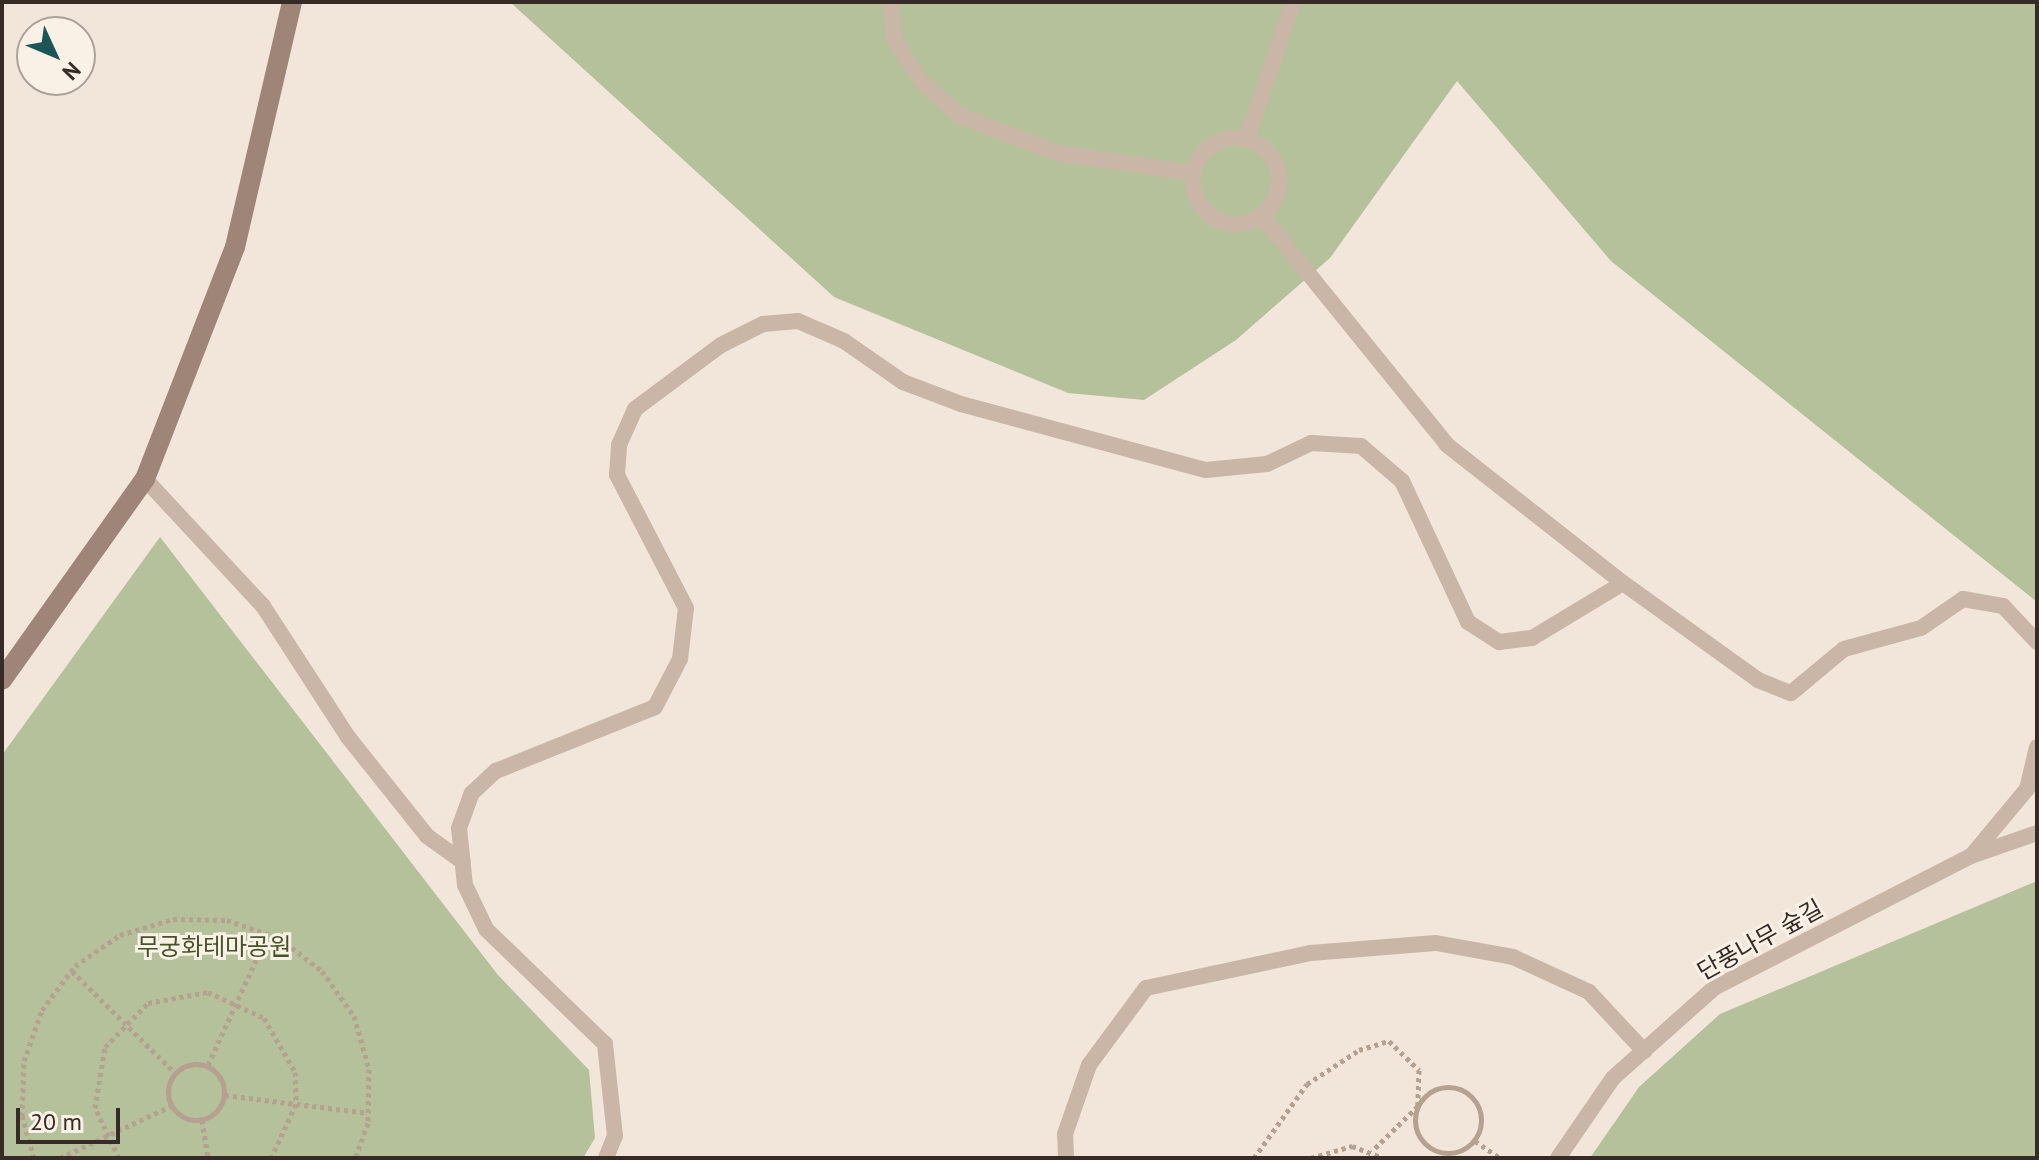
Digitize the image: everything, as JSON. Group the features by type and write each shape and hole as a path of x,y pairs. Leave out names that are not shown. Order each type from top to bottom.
{"street":[{"path":"2,680 145,479 235,247 292,2"}],"lane":[{"path":"890,2 895,41 921,81 960,116 1058,153 1193,173"},
{"path":"1247,139 1293,2"},
{"path":"1247,139 1278,169 1276,199 1261,215 1240,224 1211,217 1193,192 1193,173 1217,141 1247,139"},
{"path":"1261,215 1447,445 1623,583 1758,680 1791,693 1844,649 1921,628 1963,599 2003,606 2037,642"},
{"path":"606,1158 615,1136 605,1044 486,929 463,862 459,828 472,793 496,771 655,707 680,659 686,608 617,475 619,445 635,409 721,345 763,324 798,321 844,341 903,382 961,404 1206,470 1267,464 1311,443 1361,446 1402,481 1468,622 1499,642 1532,638 1623,583"},
{"path":"145,479 263,606 348,737 427,836 463,862"},
{"path":"1971,856 2027,789 2037,747"},
{"name":"단풍나무 숲길","path":"1558,1158 1613,1078 1714,988 1971,856 2037,833"},
{"path":"1066,1158 1065,1134 1089,1065 1146,988 1311,953 1436,943 1513,957 1589,992 1644,1051"}],"path":[{"path":"34,1158 22,1116 24,1061 42,1010 72,971 120,935 173,919 227,920 268,934 322,971 354,1016 369,1069 368,1113 355,1158"},
{"path":"208,1065 268,934"},
{"path":"72,971 174,1072"},
{"path":"119,1158 104,1137 95,1077 123,1021 177,993 238,1000 283,1043 296,1104 271,1158"},
{"path":"1254,1158 1307,1084 1359,1050 1389,1041 1419,1070 1420,1138 1446,1156 1475,1141"},
{"path":"174,1072 208,1065"},
{"path":"202,1120 218,1111 225,1095 221,1077 208,1065"},
{"path":"171,1106 174,1072"},
{"path":"1372,1151 1418,1106 1445,1086 1467,1092 1481,1110 1475,1141"},
{"path":"225,1095 368,1113"},
{"path":"60,1158 171,1106 202,1120"},
{"path":"202,1120 208,1158"},
{"path":"1475,1141 1500,1158"},
{"path":"1311,1158 1332,1148 1372,1151 1384,1158"}],"green space":[{"path":"510,2 2037,2 2037,602 1611,261 1457,81 1330,258 1236,340 1144,400 1068,393 834,297"},
{"name":"무궁화테마공원","path":"160,537 498,975 589,1070 595,1138 583,1158 2,1158 2,755"},
{"path":"2037,881 2037,1158 1590,1158 1639,1087 1720,1014"}]}
